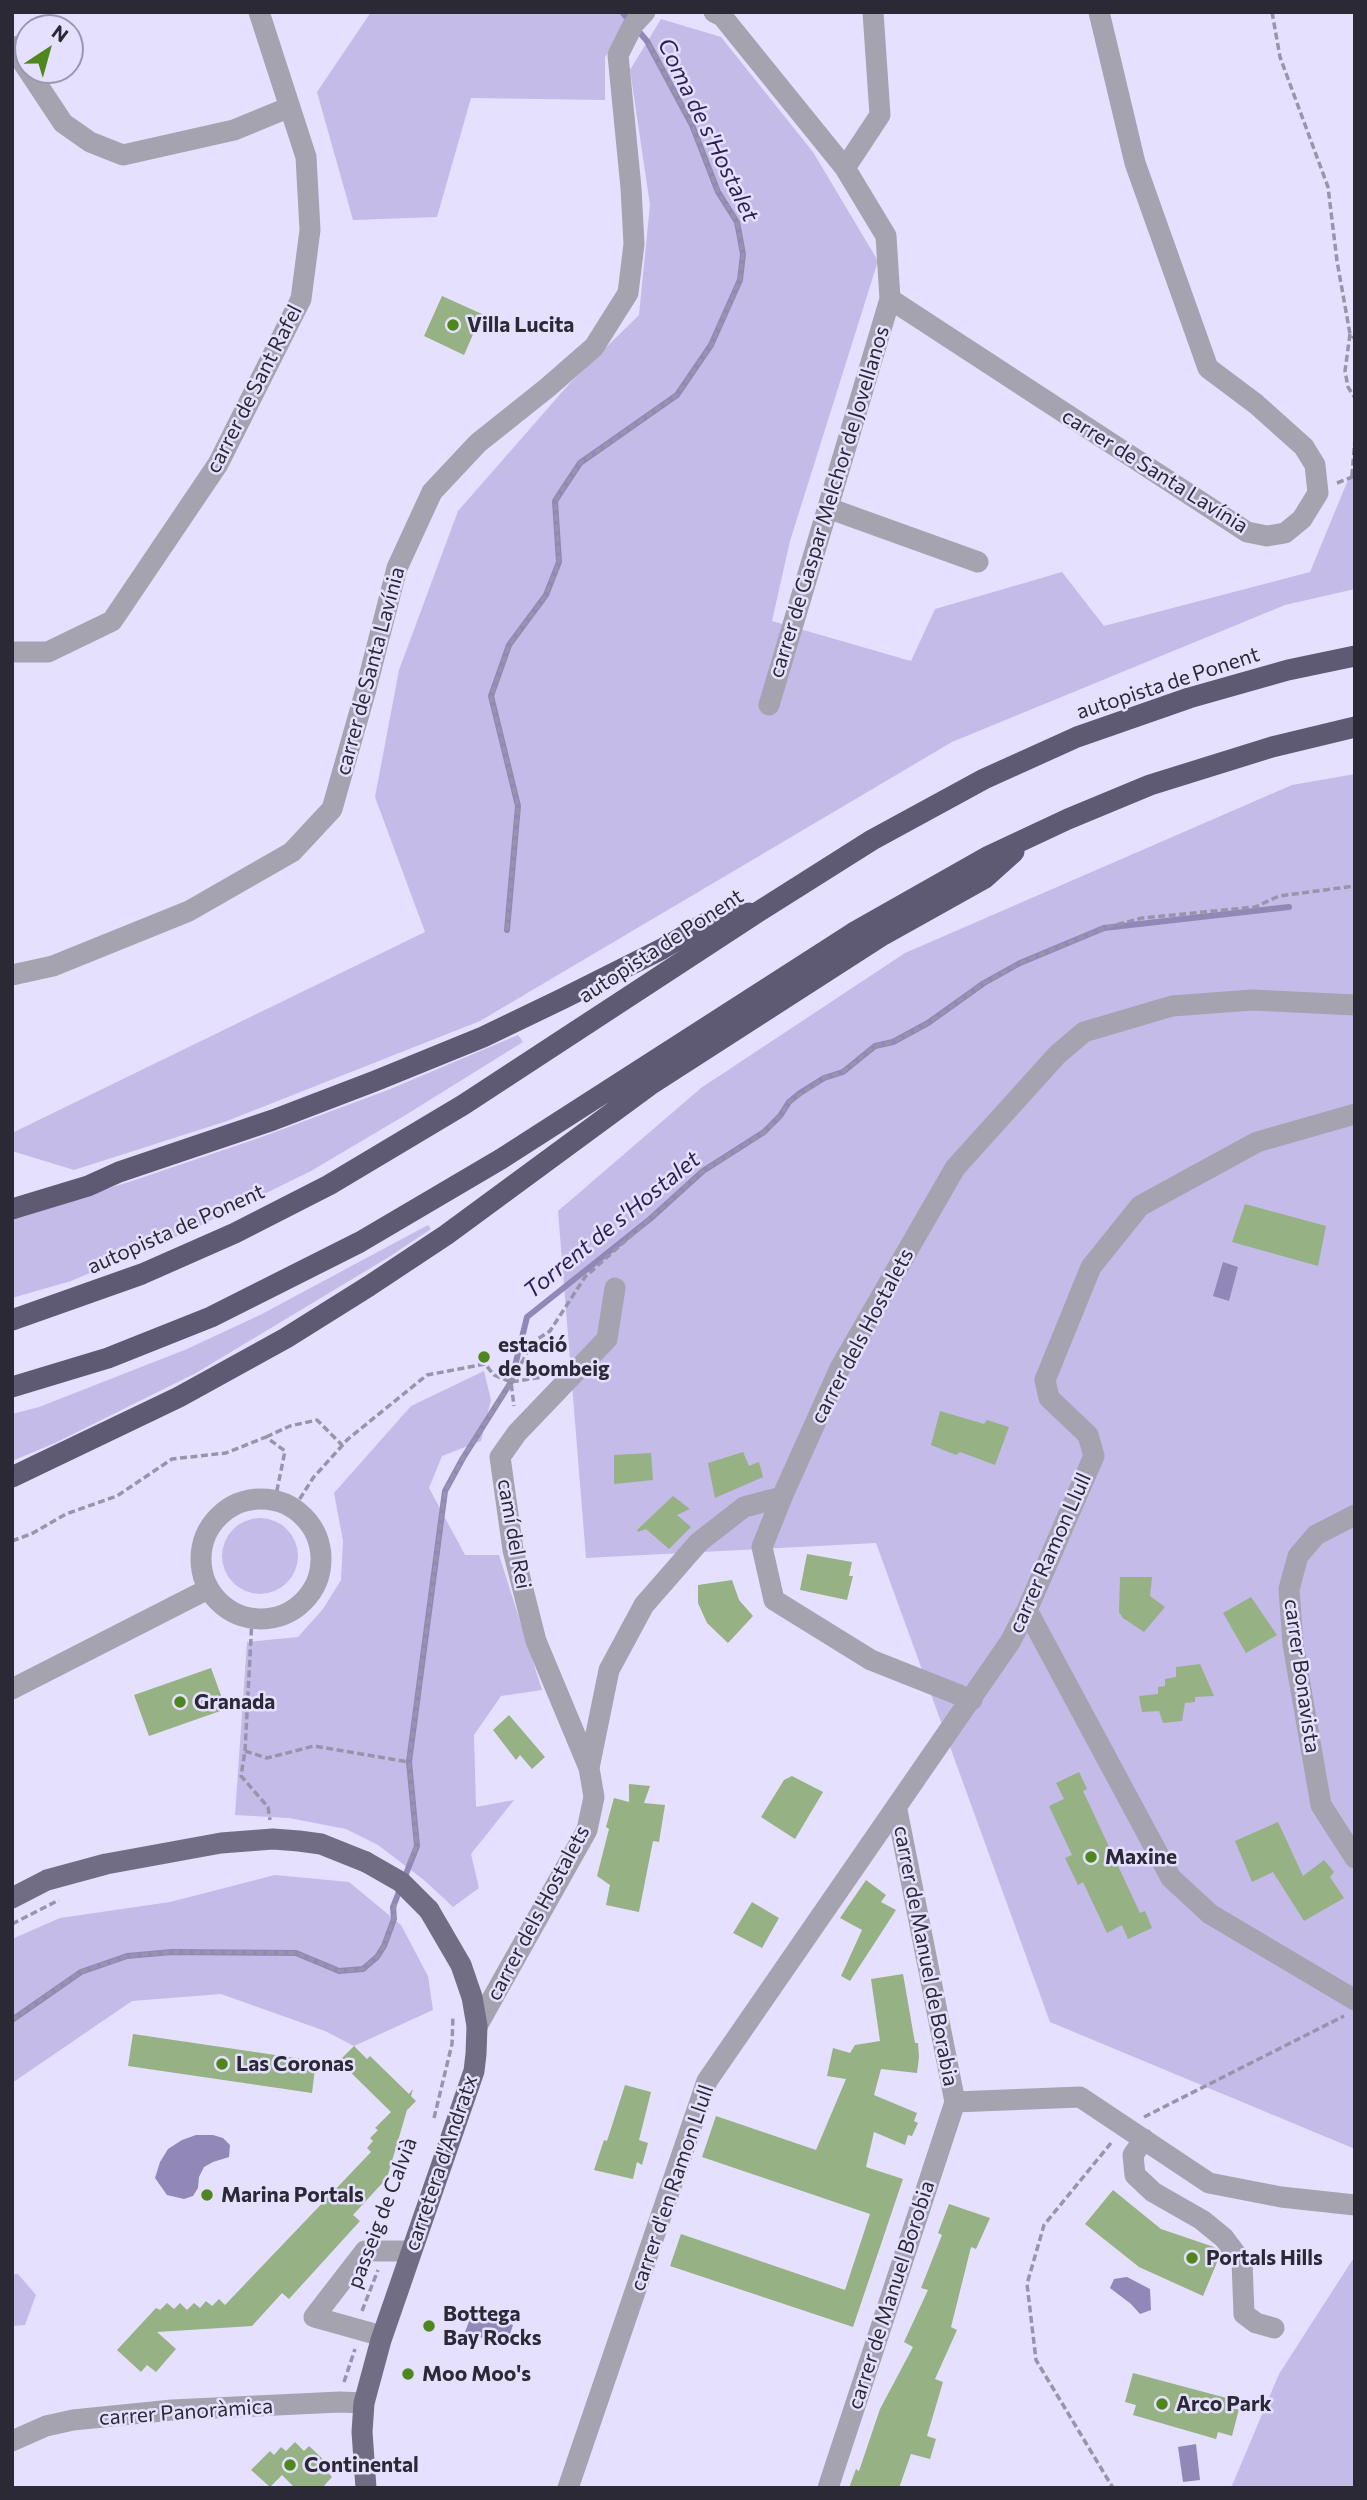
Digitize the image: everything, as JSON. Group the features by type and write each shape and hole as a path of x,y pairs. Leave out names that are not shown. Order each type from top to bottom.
{"highway":[{"name":"autopista de Ponent","path":"12,1320 104,1289 167,1263 235,1233 329,1185 463,1105 758,912 872,841 973,785 1077,737 1189,698 1288,670 1355,656"},
{"path":"12,1387 108,1358 211,1317 260,1295 360,1242 482,1171 864,926 942,881 1034,835 1098,806 1179,775 1272,747 1355,727"},
{"path":"12,1477 179,1397 286,1338 369,1286 446,1235 650,1085 872,942 985,877 1034,835"},
{"path":"12,1209 88,1186 119,1172 375,1082 483,1037 662,949 709,921 758,912"},
{"path":"12,1197 85,1177 119,1172"}],"main road":[{"name":"carretera d'Andratx","path":"12,1898 47,1880 106,1864 221,1843 273,1839 321,1844 366,1862 401,1882 429,1910 461,1965 472,1997 477,2026 474,2071 382,2336 364,2403 362,2432 366,2488"}],"street":[{"name":"carrer de Sant Rafel","path":"12,652 48,652 112,621 218,464 301,299 310,230 306,157 259,12"},
{"path":"714,12 722,16 845,168 886,236 890,299"},
{"path":"845,168 880,115 873,12"},
{"name":"carrer de Santa Lavínia","path":"890,299 1247,532 1266,536 1285,533 1302,519 1318,493 1315,465 1304,446 1208,368 1135,163 1099,12"},
{"name":"carrer de Santa Lavínia","path":"12,975 53,966 188,911 292,852 332,809 397,568 432,492 478,443 594,347 628,293 634,244 618,55 639,19"},
{"path":"12,46 63,123 90,142 123,155 234,130 289,107"},
{"name":"carrer de Gaspar Melchor de Jovellanos","path":"769,705 890,299"},
{"path":"828,508 978,562"},
{"name":"carrer dels Hostalets","path":"477,2026 587,1830 594,1797 589,1768 609,1670 644,1605 699,1542 744,1507 782,1497 840,1368 955,1168 1057,1055 1084,1032 1172,1006 1252,1000 1355,1005"},
{"name":"carrer Ramon Llull","path":"897,1810 1010,1642 1027,1610 1094,1456 1088,1435 1049,1398 1045,1380 1091,1267 1140,1206 1257,1142 1355,1114"},
{"name":"camí del Rei","path":"589,1768 536,1640 513,1550 500,1457 517,1433 607,1339 615,1288"},
{"path":"782,1497 762,1547 774,1600 871,1660 972,1700"},
{"path":"255,1499 285,1504 309,1522 318,1539 321,1559 318,1578 309,1595 295,1609 277,1617 252,1618 238,1615 221,1604 208,1589 201,1570 201,1550 207,1531 219,1515 236,1504 255,1499"},
{"name":"carrer Bonavista","path":"1355,1515 1316,1535 1298,1556 1289,1589 1293,1644 1321,1805 1355,1858"},
{"path":"12,1689 208,1589"},
{"path":"1027,1610 1171,1878 1210,1914 1355,2000"},
{"name":"carrer de Manuel de Borabia","path":"897,1810 955,2102"},
{"name":"carrer d'en Ramon Llull","path":"568,2488 707,2081 897,1810"},
{"path":"955,2102 1080,2097 1209,2183 1281,2197 1355,2205"},
{"name":"carrer de Manuel Borobia","path":"828,2488 955,2102"},
{"path":"1144,2139 1133,2155 1135,2175 1153,2192 1202,2220 1224,2238 1242,2262 1244,2314 1256,2323 1273,2328"},
{"path":"382,2336 314,2317 365,2251 411,2250"},
{"name":"carrer Panoràmica","path":"12,2441 46,2426 73,2420 172,2410 364,2403"}],"path":[{"path":"1272,12 1279,57 1328,187 1350,334 1345,371 1348,387 1355,398"},
{"path":"507,930 518,806 491,695 509,645 546,595 559,562 555,501 580,463 677,395 711,345 740,280 743,254 737,222 719,192 692,125 647,41 639,19"},
{"path":"1350,334 1355,338"},
{"path":"1352,476 1355,438"},
{"path":"406,1871 416,1846 409,1762 445,1491 533,1342 551,1331 585,1277 703,1171 764,1132 789,1102 824,1078 843,1072 875,1046 893,1042 928,1023 1020,963 1104,928 1142,918 1255,907 1279,896 1355,886"},
{"path":"285,1504 342,1445 427,1375 485,1364 494,1376 511,1382 576,1372"},
{"path":"511,1382 517,1433"},
{"path":"12,1541 33,1533 66,1514 117,1496 172,1459 226,1453 290,1426 317,1420 342,1445"},
{"path":"266,1437 285,1451 285,1504"},
{"path":"252,1618 245,1751 241,1776 268,1807 273,1839"},
{"path":"245,1751 267,1758 314,1746 409,1762"},
{"path":"12,2020 81,1972 127,1956 172,1951 296,1953 339,1970 363,1969 377,1957 384,1946 394,1919 393,1907 397,1895"},
{"path":"12,1924 59,1900"},
{"path":"1113,2488 1036,2360 1027,2284 1044,2225 1125,2127 1355,2011"},
{"name":"passeig de Calvià","path":"434,2118 452,2044 453,2012"},
{"name":"passeig de Calvià","path":"340,2402 347,2370 359,2338 360,2317 370,2286 388,2251"}],"shaded area":[{"path":"371,12 633,12 605,57 605,100 471,98 437,217 353,220 317,92"},
{"path":"661,19 721,37 813,152 878,261 790,541 772,621 911,661 935,609 1062,572 1104,626 1310,572 1355,463 1355,589 1285,605 952,742 480,1021 227,1121 74,1170 12,1151 12,1133 425,932 375,797 399,670 458,511 570,383 639,315 650,205 630,70"},
{"path":"1355,774 1355,2149 1050,2022 876,1543 586,1558 558,1211 701,1088 905,953 1292,785"},
{"path":"518,1035 523,1042 311,1171 187,1232 71,1281 12,1298 12,1218 259,1138 388,1090"},
{"path":"428,1225 431,1229 389,1257 196,1373 55,1443 12,1461 12,1414 39,1407 187,1349 260,1315"},
{"path":"1223,1262 1238,1267 1229,1301 1213,1296"},
{"path":"484,1371 491,1400 481,1441 442,1456 429,1488 465,1555 499,1555 542,1690 501,1696 474,1735 476,1807 514,1800 471,1854 479,1888 453,1907 424,1880 378,1845 346,1829 289,1818 235,1815 247,1642 298,1637 323,1609 341,1580 343,1541 334,1493 411,1406"},
{"path":"260,1518 275,1521 287,1529 295,1541 298,1556 295,1571 287,1583 275,1591 260,1594 245,1591 233,1583 225,1571 222,1556 225,1541 233,1529 245,1521"},
{"path":"275,1875 349,1882 401,1925 428,1976 433,2010 354,2046 325,2031 221,1994 132,2001 12,2083 12,1939 60,1918 170,1902"},
{"path":"196,2135 223,2138 230,2145 229,2157 204,2167 193,2196 184,2199 167,2195 155,2178 160,2162 168,2149"},
{"path":"1355,2256 1355,2488 1231,2488 1279,2374"},
{"path":"12,2274 18,2274 36,2295 25,2325 12,2326"},
{"path":"1127,2277 1150,2289 1151,2310 1140,2314 1110,2288 1114,2279"},
{"path":"473,2311 513,2325 506,2346 465,2332"},
{"path":"1196,2444 1200,2480 1183,2482 1178,2447"}],"building":[{"name":"Villa Lucita","path":"442,296 482,314 464,355 424,336"},
{"path":"1245,1204 1326,1226 1318,1266 1232,1242"},
{"path":"940,1411 984,1424 987,1420 1009,1427 995,1465 931,1445"},
{"path":"743,1452 749,1466 759,1462 763,1477 715,1498 708,1463"},
{"path":"651,1453 653,1480 614,1484 614,1455"},
{"path":"673,1496 690,1509 677,1515 691,1527 669,1549 646,1529 637,1530"},
{"path":"807,1554 852,1562 849,1576 853,1576 847,1600 800,1590"},
{"path":"1120,1577 1152,1577 1150,1596 1165,1607 1144,1632 1123,1618 1119,1612"},
{"path":"732,1580 739,1600 753,1616 728,1643 707,1623 698,1603 698,1585"},
{"path":"1251,1597 1277,1635 1246,1653 1223,1613"},
{"path":"1200,1664 1214,1696 1195,1697 1195,1702 1185,1703 1182,1721 1163,1723 1159,1711 1142,1712 1139,1696 1158,1694 1158,1687 1165,1686 1165,1679 1176,1677 1176,1667"},
{"name":"Granada","path":"211,1668 226,1709 149,1736 134,1695"},
{"path":"509,1715 545,1757 532,1769 520,1755 516,1760 493,1730"},
{"name":"Maxine","path":"1079,1772 1087,1789 1083,1791 1140,1913 1145,1911 1152,1928 1128,1939 1122,1925 1107,1933 1083,1882 1078,1885 1065,1858 1072,1855 1049,1806 1064,1799 1056,1783"},
{"path":"792,1776 823,1792 795,1839 761,1817 784,1780"},
{"path":"629,1784 650,1786 644,1803 665,1805 659,1842 653,1841 639,1912 606,1905 610,1885 597,1876 614,1798 629,1802"},
{"path":"1278,1822 1303,1876 1324,1860 1334,1872 1330,1877 1344,1898 1304,1921 1273,1872 1252,1882 1235,1841"},
{"path":"866,1880 886,1895 881,1902 896,1910 850,1981 841,1976 862,1930 840,1918"},
{"path":"752,1902 779,1918 762,1948 733,1933"},
{"path":"903,1974 915,2043 918,2043 917,2073 881,2069 874,2095 917,2113 914,2121 918,2123 912,2136 908,2135 905,2145 874,2132 866,2167 903,2179 853,2327 670,2266 681,2234 845,2290 870,2214 702,2157 716,2116 816,2150 846,2079 827,2076 833,2048 850,2053 855,2045 880,2041 871,1979"},
{"name":"Las Coronas","path":"133,2034 316,2061 312,2093 128,2066"},
{"path":"354,2046 367,2059 370,2056 409,2094 413,2089 411,2096 416,2101 407,2110 387,2178 353,2215 360,2221 289,2299 282,2293 252,2326 157,2332 176,2349 156,2372 147,2365 141,2372 117,2350 156,2308 160,2310 167,2303 174,2309 180,2303 187,2310 194,2303 200,2308 206,2301 212,2306 219,2299 225,2305 371,2152 367,2148 373,2141 370,2138 378,2130 375,2128 391,2112 339,2061"},
{"path":"625,2085 651,2092 639,2140 648,2143 642,2165 637,2162 633,2179 594,2170 604,2140 607,2141"},
{"path":"1113,2190 1161,2229 1214,2247 1220,2255 1203,2296 1139,2267 1085,2224"},
{"path":"949,2204 990,2218 976,2249 971,2247 951,2327 957,2330 935,2379 943,2382 927,2436 936,2439 930,2459 911,2454 899,2488 849,2488 856,2469 859,2471 880,2409 913,2347 904,2342 928,2290 921,2288 942,2235 938,2233"},
{"name":"Arco Park","path":"1133,2373 1234,2400 1231,2409 1239,2409 1232,2436 1218,2432 1216,2439 1133,2415 1136,2405 1125,2402"},
{"name":"Continental","path":"295,2442 304,2451 309,2446 327,2463 323,2467 332,2477 322,2488 295,2488 282,2475 270,2487 251,2470 270,2451 274,2455 281,2447 286,2451"}],"waterway":[{"name":"Coma de s'Hostalet","path":"507,930 518,806 491,696 509,645 546,595 559,562 555,501 580,463 677,395 711,345 740,280 743,254 737,222 718,192 692,125 647,41 622,12"},
{"name":"Torrent de s'Hostalet","path":"12,2020 81,1972 127,1956 172,1952 296,1953 339,1971 363,1969 377,1957 394,1919 393,1907 417,1846 409,1762 445,1491 511,1382 527,1317 650,1219 703,1171 764,1132 800,1093 824,1078 843,1072 875,1046 893,1042 928,1023 984,983 1020,963 1104,928 1289,907"}],"place":[{"name":"Villa Lucita","path":"453,325"},
{"name":"estació de bombeig","path":"484,1357"},
{"name":"Granada","path":"180,1702"},
{"name":"Maxine","path":"1091,1857"},
{"name":"Las Coronas","path":"222,2064"},
{"name":"Marina Portals","path":"207,2195"},
{"name":"Portals Hills","path":"1192,2258"},
{"name":"Bottega Bay Rocks","path":"429,2326"},
{"name":"Moo Moo's","path":"408,2374"},
{"name":"Arco Park","path":"1162,2404"},
{"name":"Continental","path":"290,2465"}]}
